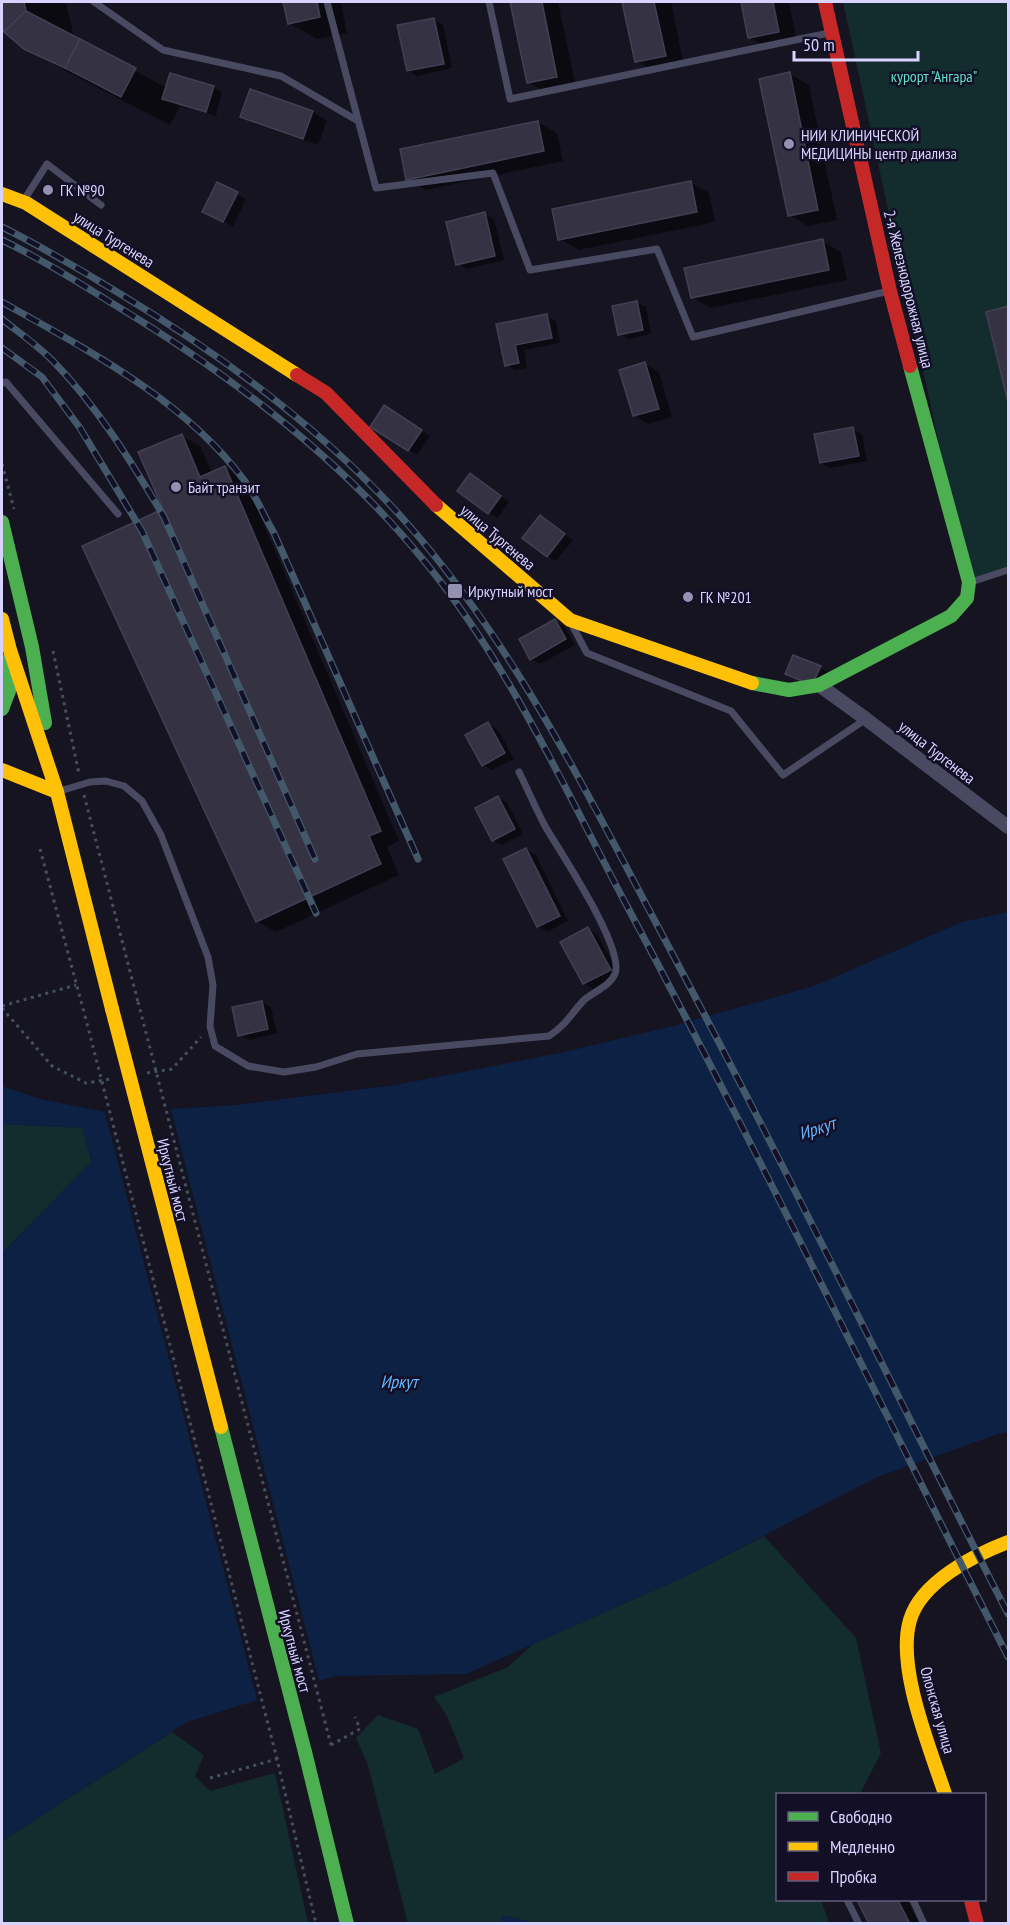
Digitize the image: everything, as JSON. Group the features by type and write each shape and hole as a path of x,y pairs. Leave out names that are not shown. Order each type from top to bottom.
{"street":[{"name":"2-я Железнодорожная улица","path":"825,2 890,291 969,582"},
{"name":"улица Тургенева","path":"2,194 23,202 326,393 446,514 570,620 747,682 789,690 819,685 1008,826"},
{"path":"2,522 32,647 57,792"},
{"path":"819,685 951,616 967,598 969,582"},
{"name":"Иркутный мост","path":"2,619 57,792 347,1923"},
{"path":"2,709 9,691 10,650"},
{"path":"2,770 57,792"},
{"name":"Олонская улица","path":"945,1793 908,1672 907,1631 916,1608 942,1577 991,1547 1008,1542"},
{"path":"972,1901 977,1923"}],"lane":[{"path":"94,2 163,50 281,76 358,121"},
{"path":"327,2 376,188 493,173 530,270 657,249 693,337 890,291"},
{"path":"489,2 510,99 832,32"},
{"path":"23,202 47,164 101,205"},
{"path":"2,383 6,382 118,514"},
{"path":"969,582 1008,570"},
{"path":"570,620 587,653 731,711 783,775 866,719"},
{"path":"57,792 81,784 106,782 124,786 141,801 161,834 208,957 213,985 210,1026 214,1046 248,1066 284,1072 316,1067 357,1054 549,1036 562,1028 584,1000 610,981 616,973 616,955 605,928 544,823 519,772"},
{"path":"848,1901 859,1923"},
{"path":"914,1901 924,1923"}],"path":[{"path":"2,464 17,518"},
{"path":"52,645 81,784 331,1745 360,1729 355,1717"},
{"path":"40,849 277,1760 316,1923"},
{"path":"2,1006 76,985"},
{"path":"210,1778 277,1760"}],"green space":[{"name":"курорт \"Ангара\"","path":"843,2 1008,2 1008,568 969,582"},
{"path":"2,1124 82,1128 92,1162 2,1253"},
{"path":"764,1536 856,1638 881,1753 861,1793 776,1793 776,1901 821,1901 829,1923 408,1924 368,1765 356,1738 378,1715 418,1729 435,1774 464,1758 447,1716 434,1697 508,1667 533,1644 686,1576"},
{"path":"172,1732 204,1755 195,1776 210,1791 275,1773 308,1923 2,1924 2,1841"}],"water":[{"name":"Иркут","path":"1008,912 1008,1432 877,1477 686,1576 466,1674 335,1676 187,1722 2,1841 2,1253 92,1161 82,1128 2,1124 2,1086 40,1099 110,1113 237,1105 396,1085 560,1053 673,1026 814,986 962,922"},
{"path":"502,1915 527,1921 527,1923 502,1923"}],"pier":[{"path":"170,1106 320,1684 258,1703 104,1109"}],"building":[{"path":"2,2 24,2 26,11 4,32 2,29"},
{"path":"283,2 317,2 320,17 288,24"},
{"path":"510,2 542,2 557,77 527,83"},
{"path":"622,2 654,2 666,56 635,62"},
{"path":"741,2 773,2 779,32 748,38"},
{"path":"26,11 80,39 65,68 24,49 4,32"},
{"path":"434,18 444,64 407,71 397,25"},
{"path":"80,39 136,68 121,97 65,68"},
{"name":"НИИ КЛИНИЧЕСКОЙ МЕДИЦИНЫ центр диализа","path":"790,72 818,210 788,216 759,79"},
{"path":"170,73 214,86 206,112 162,99"},
{"path":"250,89 313,111 303,139 240,117"},
{"path":"538,121 544,151 406,180 400,149"},
{"path":"691,181 697,212 558,240 552,209"},
{"path":"217,182 238,192 223,222 202,212"},
{"path":"485,212 495,256 456,265 446,222"},
{"path":"823,239 829,270 691,298 684,268"},
{"path":"637,301 643,330 618,335 612,306"},
{"path":"1008,306 1008,402 986,312"},
{"path":"547,314 552,338 515,345 519,363 505,366 496,324"},
{"path":"645,362 659,409 633,416 619,370"},
{"path":"384,405 422,430 408,451 370,427"},
{"path":"853,427 859,456 820,463 814,434"},
{"path":"182,434 200,477 225,466 381,831 369,836 381,864 256,922 82,546 163,509 138,452"},
{"path":"470,473 501,496 488,514 457,491"},
{"path":"540,515 565,534 547,557 522,538"},
{"path":"555,619 566,639 530,660 519,639"},
{"path":"793,655 821,666 812,685 785,674"},
{"path":"488,722 505,753 482,766 465,735"},
{"path":"498,796 515,829 492,841 475,808"},
{"path":"526,848 560,916 537,927 503,859"},
{"path":"588,927 611,970 583,984 560,942"},
{"path":"262,1001 268,1029 238,1036 232,1007"},
{"path":"858,1901 898,1901 910,1924 869,1924"}],"railway":[{"path":"2,227 60,258 195,341 306,425 340,455 405,521 479,614 542,714 628,871 790,1181 1008,1614"},
{"path":"2,240 30,254 154,329 279,418 356,487 392,523 456,602 510,687 559,774 773,1188 1008,1657"},
{"path":"2,302 101,358 164,401 220,451 244,480 274,533 418,859"},
{"path":"2,319 46,354 84,396 126,455 164,517 315,859"},
{"path":"2,348 42,377 80,428 142,531 316,913"}],"traffic: fast":[{"path":"752,683 789,690 819,685 951,616 967,598 969,582 910,366"},
{"path":"2,522 32,647 45,723"},
{"path":"2,709 9,691 10,656"},
{"path":"221,1427 305,1752"},
{"path":"305,1752 347,1924"}],"traffic: slow":[{"path":"2,194 26,203 297,375"},
{"path":"436,505 570,620 752,683"},
{"path":"2,619 57,792 112,1009"},
{"path":"2,770 57,792"},
{"path":"112,1009 221,1427"},
{"path":"945,1793 911,1684 907,1661 910,1620 916,1606 937,1582 965,1562 1008,1542"}],"traffic: jam":[{"path":"825,2 890,291 910,366"},
{"path":"297,375 326,393 436,505"},
{"path":"971,1901 977,1924"}],"place":[{"name":"НИИ КЛИНИЧЕСКОЙ МЕДИЦИНЫ центр диализа","path":"789,144"},
{"name":"ГК №90","path":"48,190"},
{"name":"Байт транзит","path":"176,487"},
{"name":"Иркутный мост","path":"455,591"},
{"name":"ГК №201","path":"688,597"}]}
